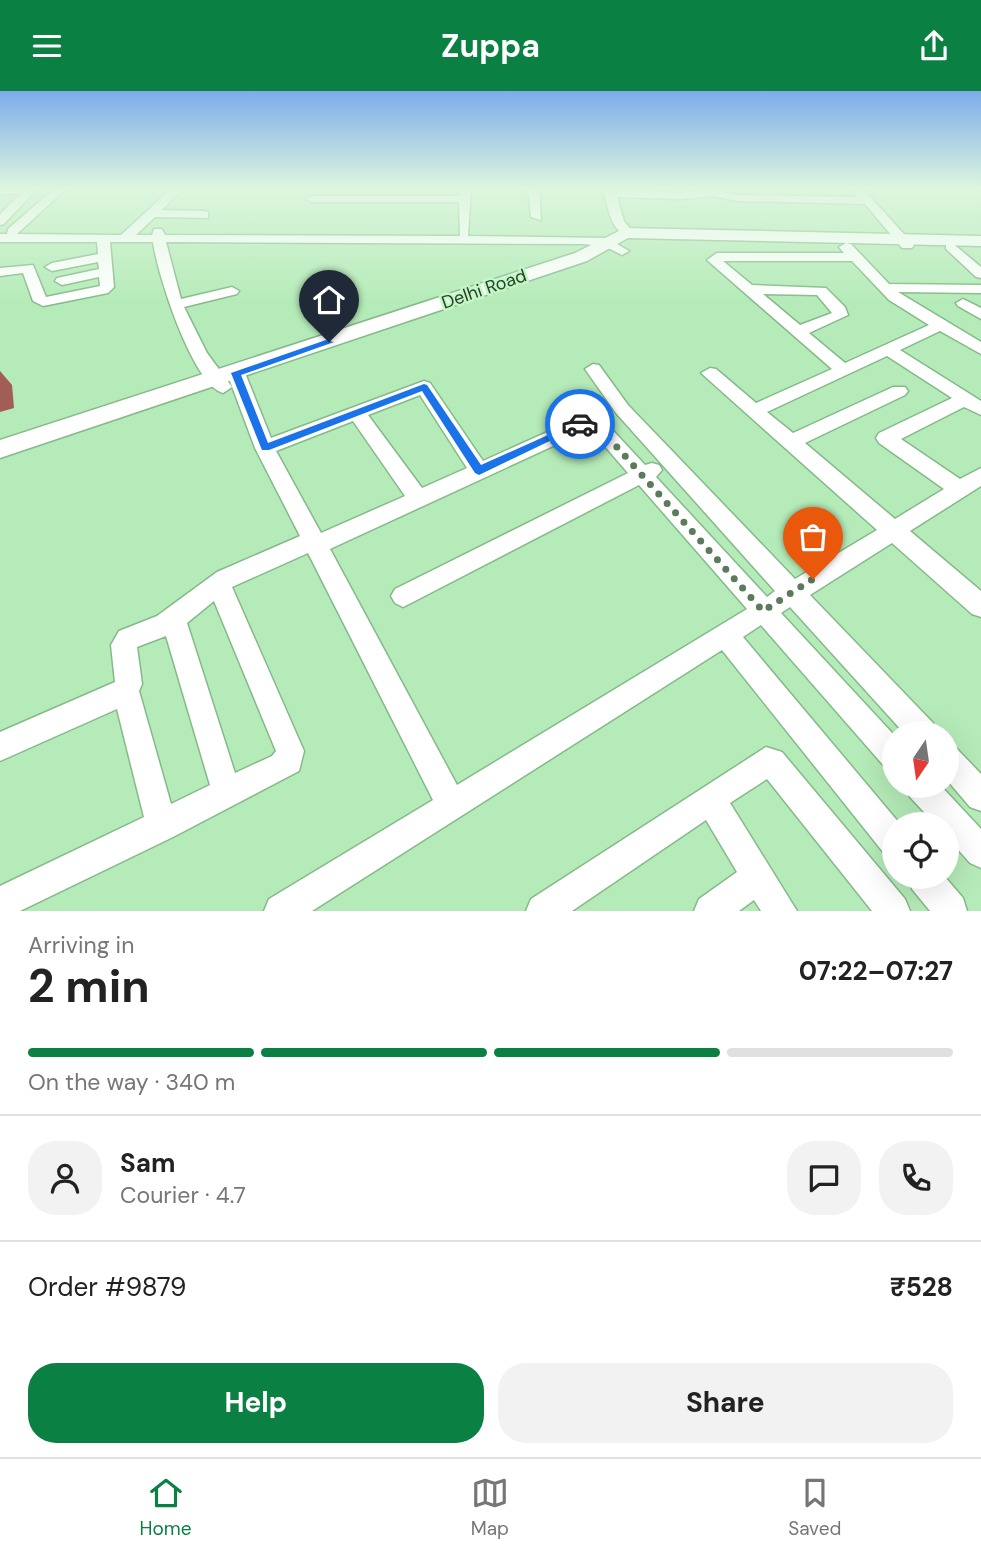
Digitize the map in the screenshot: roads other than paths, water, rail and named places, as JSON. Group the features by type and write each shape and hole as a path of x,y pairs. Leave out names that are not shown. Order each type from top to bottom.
{"main road":[{"path":"668,239 848,250 904,242 951,246 981,244"},
{"path":"566,240 576,252 573,260"},
{"path":"0,462 621,240 981,244"},
{"name":"Delhi Road","path":"0,449 229,380 573,260 621,240"}],"street":[{"path":"4,234 103,239 128,235 138,226"},
{"path":"464,226 464,233"},
{"path":"619,226 621,240"},
{"path":"890,226 904,242"},
{"path":"4,234 464,233 621,240"},
{"path":"158,235 621,240"},
{"path":"158,235 166,280 185,326 229,380 452,806"},
{"path":"0,272 28,268 43,302 103,290 107,287 103,239"},
{"path":"951,246 981,274"},
{"path":"841,368 715,258 848,250 894,297 981,349"},
{"path":"52,267 106,264"},
{"path":"62,281 106,264"},
{"path":"886,288 981,289"},
{"path":"748,289 821,291 840,310 840,315 798,332"},
{"path":"176,305 232,291"},
{"path":"962,303 981,314"},
{"path":"754,411 841,368 941,325"},
{"path":"963,338 981,331"},
{"path":"887,349 973,404"},
{"path":"593,369 622,409 670,462 912,721"},
{"path":"710,373 981,606"},
{"path":"265,448 424,387 479,471"},
{"path":"791,442 899,391"},
{"path":"960,489 887,438 973,404"},
{"path":"162,826 126,691 129,684 125,642 159,628 232,575 314,544 592,419 622,409"},
{"path":"357,412 417,498"},
{"path":"592,419 882,743"},
{"path":"403,596 670,462"},
{"path":"281,911 981,476"},
{"path":"0,903 162,826 289,761 290,751 219,584"},
{"path":"173,619 227,793"},
{"path":"725,635 882,826"},
{"path":"0,747 126,691"},
{"path":"543,911 766,762 772,762 892,911"},
{"path":"959,772 981,796"},
{"path":"932,798 981,852"},
{"path":"709,799 780,911"},
{"path":"711,911 759,877"},
{"path":"934,889 951,910"}]}
